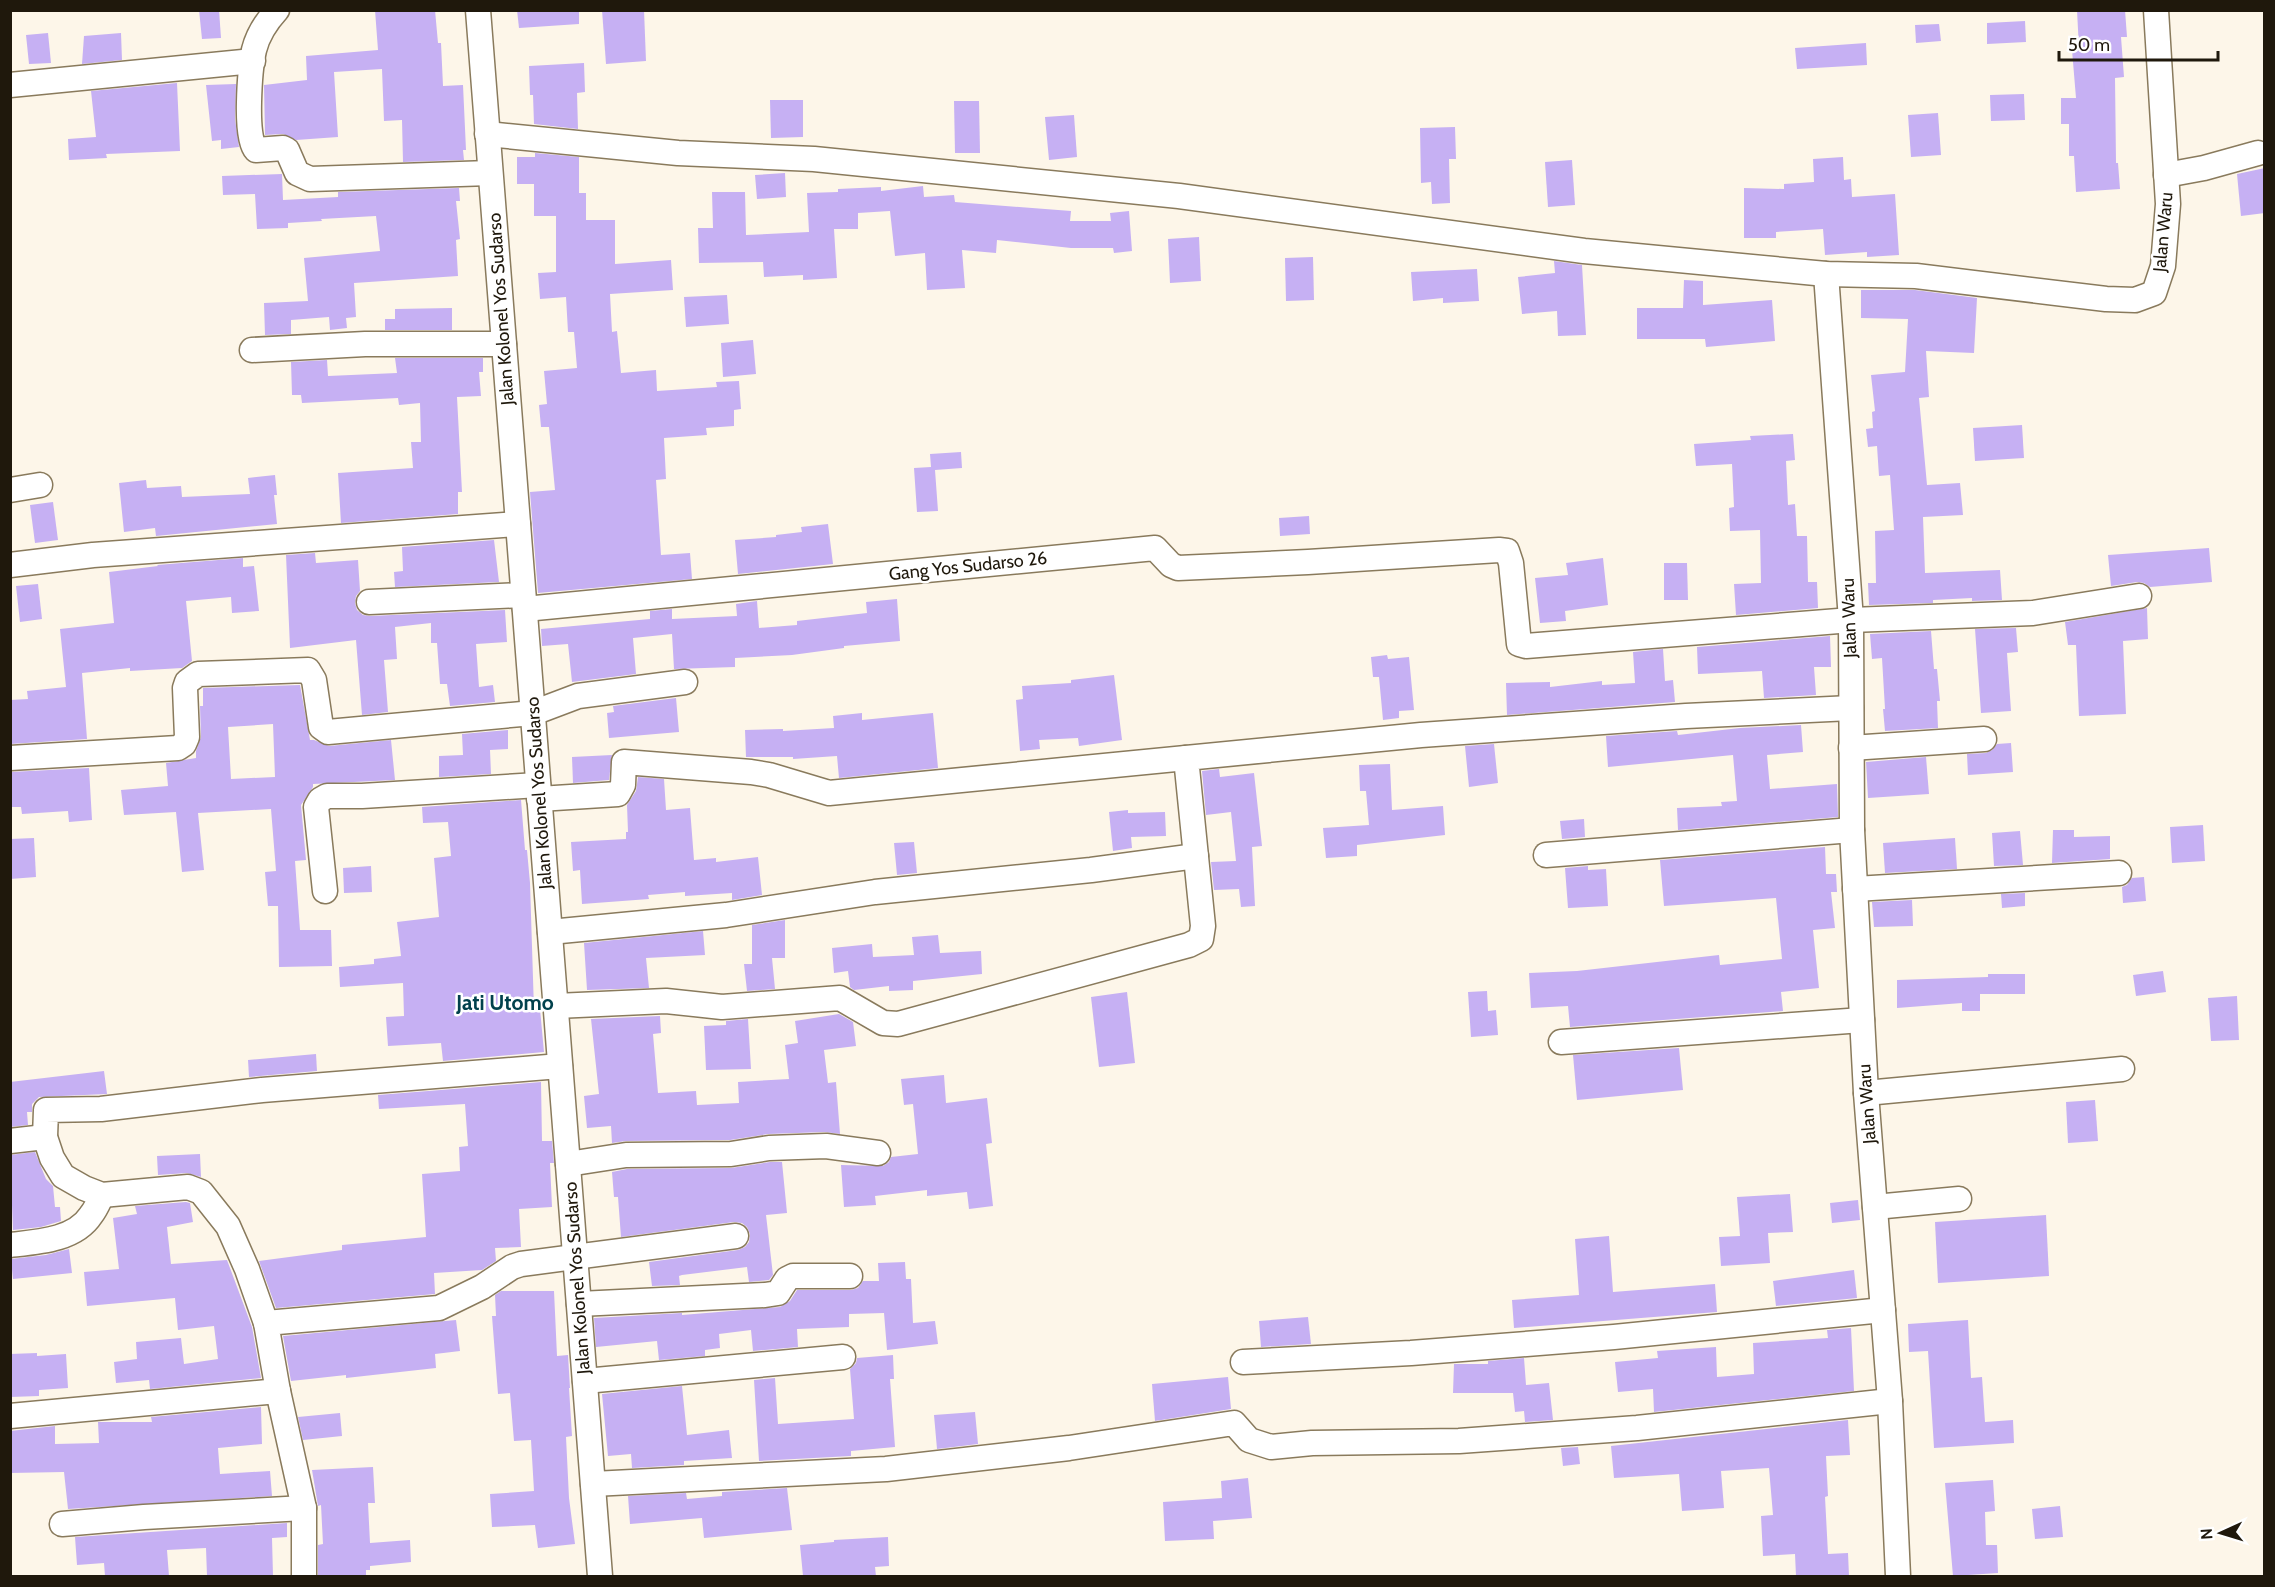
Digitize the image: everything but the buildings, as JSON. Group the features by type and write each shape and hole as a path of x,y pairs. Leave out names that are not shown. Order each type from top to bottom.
{"street":[{"path":"277,10 264,25 254,50 248,97 253,148 260,151 283,148 287,150 296,171 310,179 490,173"},
{"name":"Jalan Kolonel Yos Sudarso","path":"477,10 600,1576"},
{"name":"Jalan Waru","path":"1898,1576 1890,1401 1866,1093 1852,830 1851,620 1826,274 1916,276 2106,299 2135,300 2154,293 2163,266 2168,204 2156,10"},
{"path":"10,85 253,61"},
{"path":"487,134 678,153 826,160 1179,196 1584,251 1826,274"},
{"path":"2166,175 2204,168 2258,153"},
{"path":"252,350 365,344 504,344"},
{"path":"10,490 40,485"},
{"path":"10,565 93,555 518,524"},
{"name":"Gang Yos Sudarso 26","path":"369,602 524,602 1155,548 1171,565 1178,568 1507,551 1511,563 1519,644 1526,646 1851,620"},
{"path":"1851,620 2033,613 2139,596"},
{"path":"10,758 178,748 184,744 187,737 185,688 187,682 198,674 308,670 314,680 321,727 328,732 533,712 578,696 685,682"},
{"path":"325,891 316,807 320,800 327,796 538,792 618,794 623,785 624,762 751,772 829,793 1421,735 1686,716 1851,708"},
{"path":"1851,748 1984,739"},
{"path":"556,1006 666,1001 722,1007 840,998 883,1023 898,1024 1189,945 1201,939 1203,926 1185,758"},
{"path":"1546,855 1852,830"},
{"path":"550,932 726,915 875,892 1091,870 1196,856"},
{"path":"1855,890 2118,873"},
{"path":"1561,1042 1862,1020"},
{"path":"304,1576 304,1508 278,1391 266,1323 247,1269 228,1226 201,1192 188,1187 102,1195 63,1176 52,1158 45,1137 46,1110 101,1109 262,1090 560,1066"},
{"path":"1866,1093 2122,1069"},
{"path":"10,1141 45,1137"},
{"path":"568,1164 626,1155 731,1154 769,1148 826,1146 878,1153"},
{"path":"10,1245 35,1243 71,1233 91,1217 102,1195"},
{"path":"1875,1207 1959,1199"},
{"path":"266,1323 440,1308 482,1287 512,1267 529,1262 736,1236"},
{"path":"579,1304 765,1295 778,1293 787,1279 793,1276 850,1276"},
{"path":"1243,1362 1411,1353 1614,1337 1883,1311"},
{"path":"585,1382 843,1357"},
{"path":"10,1416 278,1391"},
{"path":"593,1484 886,1469 1069,1448 1234,1424 1249,1440 1271,1447 1312,1443 1459,1441 1637,1428 1890,1401"},
{"path":"62,1524 304,1508"}],"district":[{"name":"Jati Utomo","path":"505,1003"}]}
